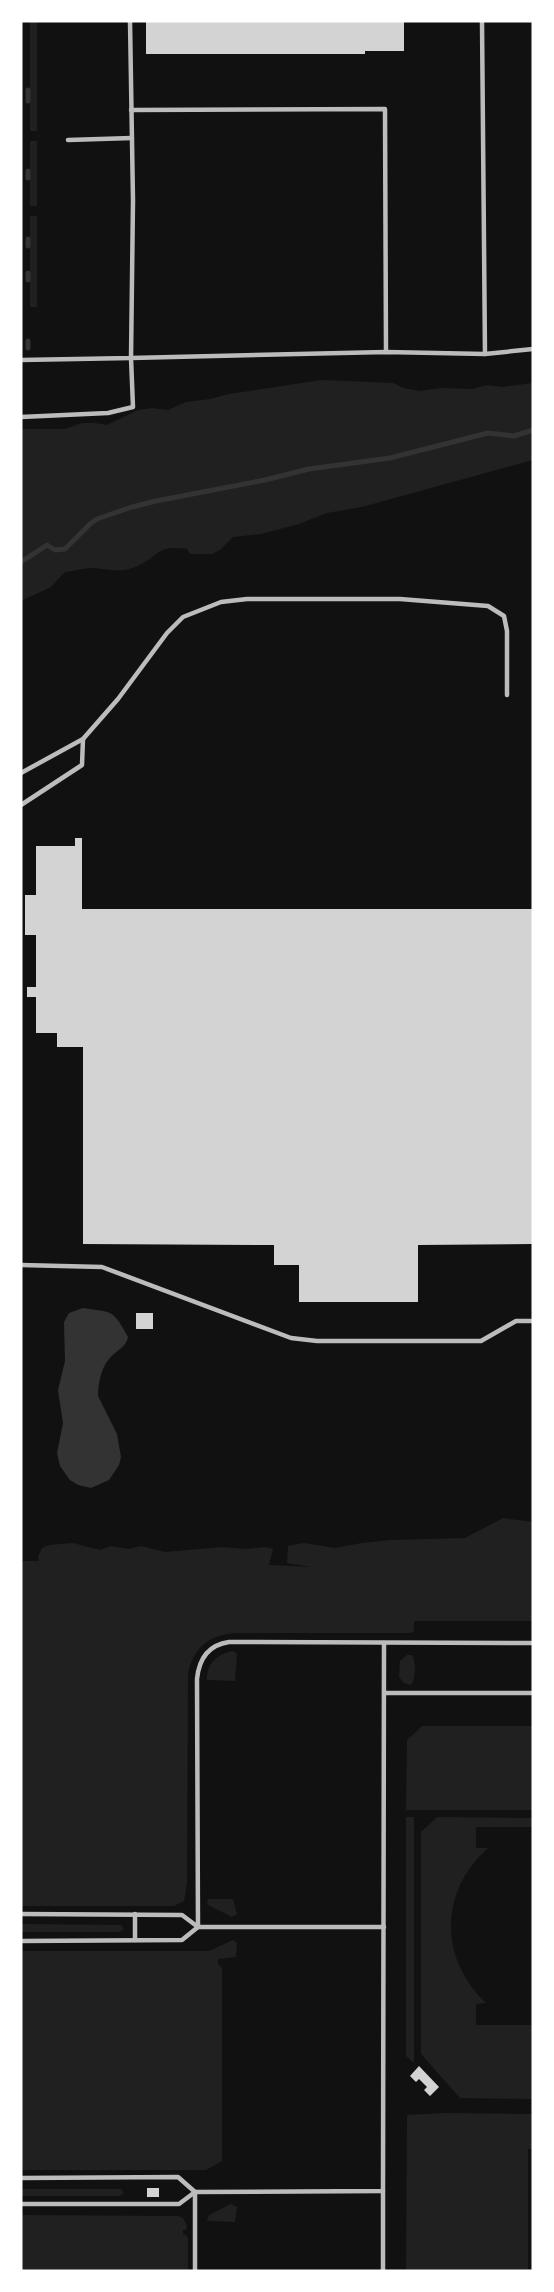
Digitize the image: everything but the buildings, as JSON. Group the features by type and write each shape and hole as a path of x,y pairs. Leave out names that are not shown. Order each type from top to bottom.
{"lane":[{"path":"21,417 108,413 133,408 130,21"},
{"path":"482,21 484,354"},
{"path":"131,110 385,109 387,352"},
{"path":"68,140 132,138"},
{"path":"21,360 387,352 484,354 533,349"},
{"path":"21,773 83,739 118,699 167,633 183,617 220,602 247,599 400,599 488,606 504,616 507,631 507,695"},
{"path":"21,805 81,765 83,739"},
{"path":"21,1265 102,1267 291,1338 317,1341 481,1341 516,1321 533,1321"},
{"path":"198,1927 197,1679 202,1657 209,1649 229,1642 533,1643"},
{"path":"383,2271 384,1643"},
{"path":"384,1693 533,1693"},
{"path":"21,1914 182,1915 198,1927 384,1927"},
{"path":"135,1914 135,1940"},
{"path":"21,1941 182,1940 198,1927"},
{"path":"21,2178 178,2178 195,2192"},
{"path":"21,2204 179,2204 195,2192 383,2191"},
{"path":"195,2192 195,2271"}],"shaded area":[{"path":"30,21 37,21 37,131 30,131"},
{"path":"30,141 37,141 37,206 30,206"},
{"path":"30,216 37,216 37,307 30,307"},
{"path":"321,380 393,383 420,391 441,388 472,389 487,385 502,387 533,383 533,460 362,507 327,513 299,524 261,534 233,537 220,550 212,554 190,554 187,549 169,548 129,569 89,568 65,572 51,587 21,601 21,429 65,429 82,423 107,425 138,410 152,408 168,410 186,402"},
{"path":"83,1308 115,1316 128,1337 125,1344 106,1363 100,1376 98,1391 98,1396 117,1434 121,1457 119,1465 109,1480 91,1488 78,1485 70,1480 60,1466 57,1453 63,1423 58,1390 65,1361 64,1322 69,1313"},
{"path":"503,1518 533,1522 533,1621 414,1621 414,1631 410,1633 237,1633 211,1640 198,1650 190,1665 188,1675 187,1883 184,1901 174,1906 21,1906 21,1561 39,1561 38,1557 42,1548 49,1545 73,1543 100,1550 110,1546 129,1549 141,1546 165,1552 223,1547 246,1549 266,1547 273,1549 269,1565 311,1567 287,1563 288,1546 304,1543 335,1548 390,1540 465,1538"},
{"path":"233,1651 237,1654 235,1681 207,1680 208,1669 217,1657"},
{"path":"407,1655 412,1655 414,1662 415,1674 411,1685 404,1683 399,1677 400,1661"},
{"path":"422,1726 533,1726 533,1810 406,1810 407,1740"},
{"path":"406,1817 414,1817 414,2063 406,2056"},
{"path":"437,1817 533,1818 533,1827 476,1827 476,1848 488,1848 472,1865 460,1884 453,1905 451,1925 453,1946 460,1966 471,1985 486,2003 476,2004 476,2025 533,2025 533,2099 460,2098 421,2054 421,1832"},
{"path":"209,1899 233,1899 237,1914 232,1917 208,1905"},
{"path":"21,1924 121,1925 124,1929 120,1932 21,1932"},
{"path":"233,1940 237,1943 236,1957 218,1959 218,1964 222,1968 222,2161 206,2170 21,2170 21,1951 209,1951"},
{"path":"533,2114 533,2149 528,2149 528,2271 406,2271 407,2115"},
{"path":"21,2189 121,2189 124,2193 120,2196 21,2196"},
{"path":"231,2204 237,2207 235,2222 207,2221 209,2215"},
{"path":"21,2215 178,2216 183,2218 187,2226 186,2230 183,2230 183,2235 186,2235 188,2239 188,2271 21,2271"}],"waterway":[{"path":"28,90 28,101"},
{"path":"28,171 28,178"},
{"path":"28,239 28,246"},
{"path":"28,273 28,280"},
{"path":"28,341 28,348"},
{"path":"21,562 47,545 55,550 65,549 97,519 132,507 309,469 390,458 488,433 514,436 533,430"}]}
